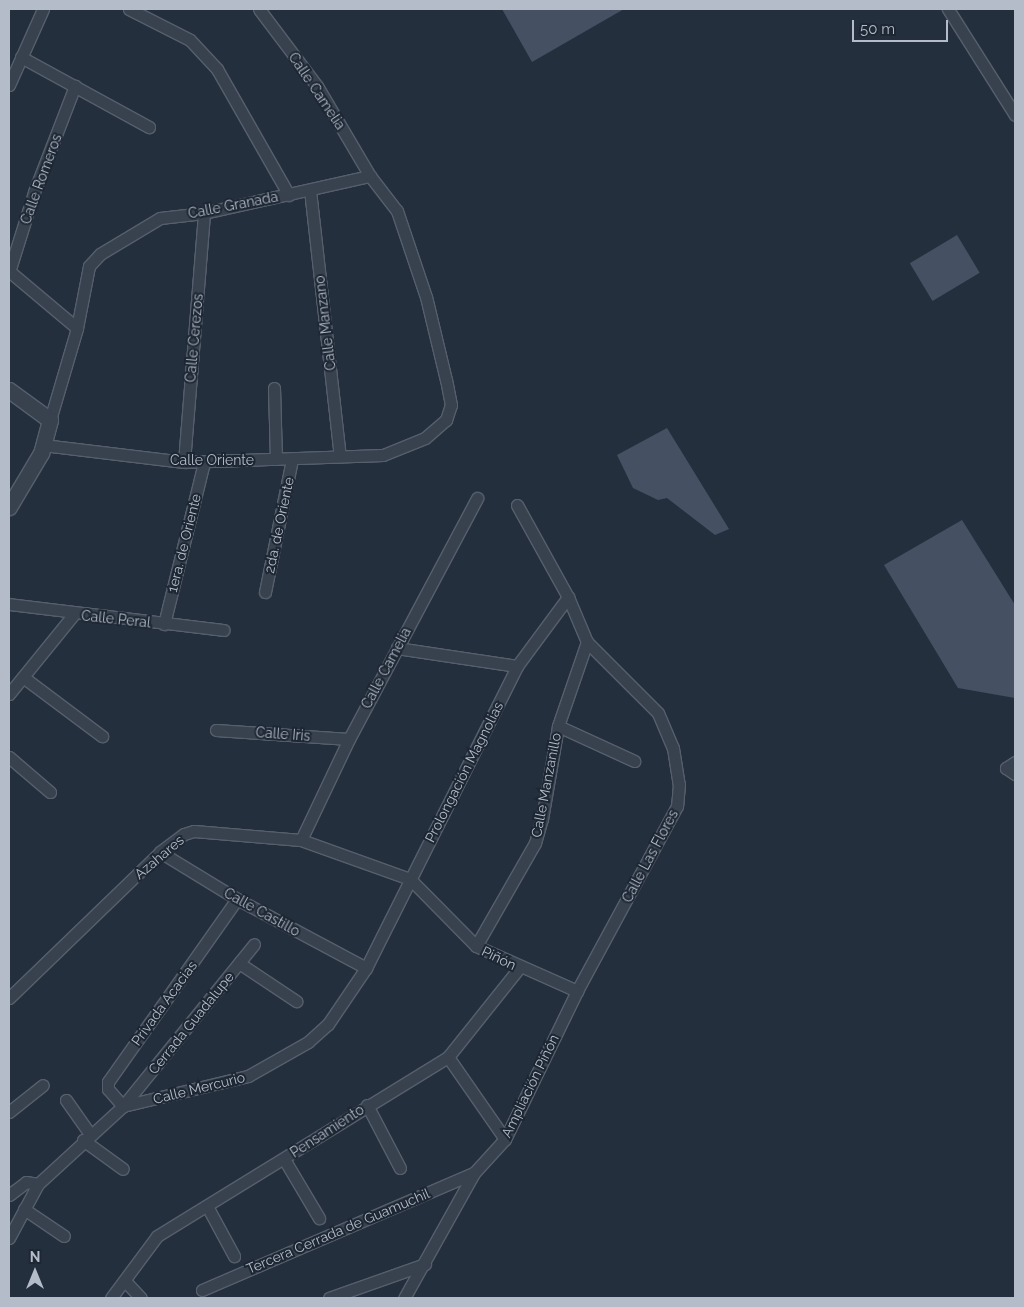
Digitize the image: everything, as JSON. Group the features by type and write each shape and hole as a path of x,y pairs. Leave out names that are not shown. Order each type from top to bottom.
{"street":[{"path":"9,85 12,71 21,57 43,9"},
{"path":"129,9 190,40 217,68 290,195"},
{"name":"Calle Camelia","path":"259,9 317,86 370,176 397,211 407,233 451,405 446,420 425,438 382,455"},
{"path":"948,9 1015,115"},
{"path":"21,57 149,127"},
{"name":"Calle Romeros","path":"9,271 34,192 75,86"},
{"name":"Calle Granada","path":"50,420 78,328 93,260 160,218 204,213 370,176"},
{"name":"Calle Manzano","path":"310,190 340,456"},
{"name":"Calle Cerezos","path":"184,462 204,213"},
{"path":"9,271 78,328"},
{"path":"274,388 276,459"},
{"path":"9,390 50,420 43,445 10,503"},
{"name":"Calle Oriente","path":"43,445 184,462 382,455"},
{"name":"2da. de Oriente","path":"265,592 292,459"},
{"name":"1era. de Oriente","path":"164,624 204,462"},
{"name":"Calle Camelia","path":"301,840 349,738 477,498"},
{"path":"517,505 568,597 587,642"},
{"name":"Prolongación Magnolias","path":"410,878 518,666 568,597"},
{"name":"Calle Peral","path":"9,604 74,614 223,630"},
{"path":"9,694 74,614"},
{"name":"Calle Las Flores","path":"575,994 677,806 679,784 673,748 658,714 587,642"},
{"name":"Calle Manzanillo","path":"476,946 534,843 542,819 558,726 587,642"},
{"path":"396,648 518,666"},
{"path":"24,677 102,736"},
{"path":"558,726 634,761"},
{"name":"Calle Iris","path":"216,730 349,738"},
{"path":"9,756 50,792"},
{"name":"Azahares","path":"9,998 160,852 184,834 194,831 301,840 410,878"},
{"name":"Calle Castillo","path":"160,852 237,899 366,968"},
{"name":"Piñón","path":"410,878 476,946 575,994"},
{"name":"Calle Mercurio","path":"9,1238 38,1184 86,1137 123,1106 248,1076 280,1060 328,1024 366,968 410,878"},
{"name":"Privada Acacias","path":"123,1106 108,1089 108,1082 237,899"},
{"name":"Cerrada Guadalupe","path":"123,1106 254,944"},
{"name":"Cerrada Guadalupe","path":"239,963 296,1001"},
{"name":"Pensamiento","path":"111,1298 157,1236 284,1159 367,1105 448,1057 519,968"},
{"name":"Ampliación Piñón","path":"404,1298 425,1264 474,1173 505,1139 575,994"},
{"path":"448,1057 505,1139"},
{"path":"9,1112 42,1085"},
{"path":"66,1100 86,1137 123,1169"},
{"path":"367,1105 400,1168"},
{"path":"284,1159 319,1218"},
{"name":"Tercera Cerrada de Guamuchil","path":"202,1290 474,1173"},
{"path":"9,1195 26,1182 38,1184"},
{"path":"207,1206 234,1256"},
{"path":"24,1209 64,1236"},
{"path":"329,1298 425,1264"},
{"path":"124,1281 141,1298"}],"building":[{"path":"502,9 624,9 532,62"},
{"path":"957,235 980,273 933,301 910,263"},
{"path":"667,428 729,529 715,535 667,498 658,500 633,488 617,455"},
{"path":"962,520 1015,605 1015,698 958,688 884,565"}]}
